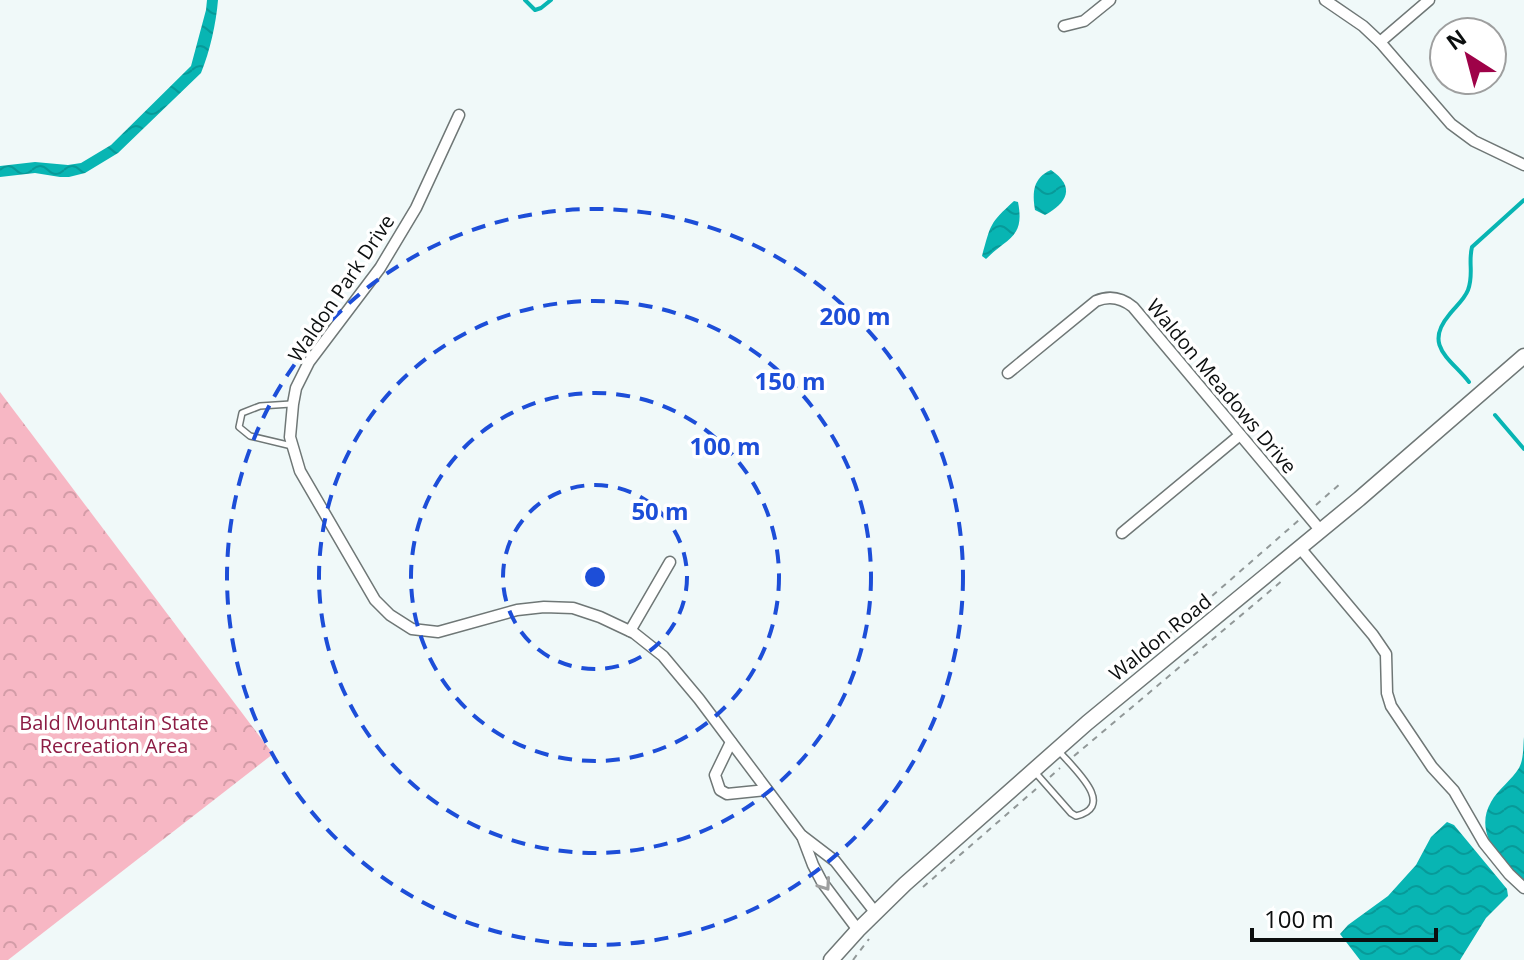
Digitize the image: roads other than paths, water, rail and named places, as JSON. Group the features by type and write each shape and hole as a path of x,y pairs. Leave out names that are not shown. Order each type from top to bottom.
{"street":[{"path":"1064,26 1084,21 1110,0"},
{"path":"1325,0 1380,42 1451,124 1474,141 1524,165"},
{"path":"1380,42 1429,0"},
{"name":"Waldon Park Drive","path":"459,115 416,208 380,268 309,362 296,388 290,437 300,471 375,600 390,615 412,629 438,632 517,610 573,608 630,631 663,656 801,835 817,874 858,930"},
{"name":"Waldon Meadows Drive","path":"1008,373 1091,304 1108,297 1121,299 1133,307 1321,531"},
{"name":"Waldon Road","path":"831,960 875,912 1039,776 1057,749 1321,531 1524,356"},
{"path":"1122,533 1240,435"},
{"path":"1300,548 1386,654 1387,693 1391,706 1432,767 1454,791 1484,843 1524,888"},
{"path":"630,631 670,562"},
{"path":"731,742 715,775 720,790 727,794 767,790"},
{"name":"Waldon Park Drive","path":"801,835 835,861 875,912"}],"lane":[{"path":"293,404 260,406 242,413 239,427 250,436 293,446"},
{"path":"1039,776 1076,816 1094,805 1095,797 1091,789 1057,749"}],"water":[{"path":"207,0 218,0 212,37 201,73 118,153 85,173 69,177 35,173 0,177 0,166 35,162 81,163 111,145 191,66"},
{"path":"1051,170 1064,183 1066,194 1059,205 1045,215 1035,210 1034,192 1040,177"},
{"path":"1014,201 1018,202 1020,214 1017,230 986,259 982,256 992,225"},
{"path":"1524,737 1524,881 1492,846 1485,825 1491,802 1521,764"},
{"path":"1447,822 1454,825 1507,889 1508,896 1486,918 1460,960 1360,960 1340,934 1388,896 1416,865 1431,837"}],"waterway":[{"path":"525,0 535,10 551,0"},
{"path":"1469,382 1442,352 1439,335 1449,315 1468,290 1472,247 1524,200"},
{"path":"1495,415 1524,449"}],"park label":[{"name":"Bald Mountain State Recreation Area","path":"114,734"}]}
